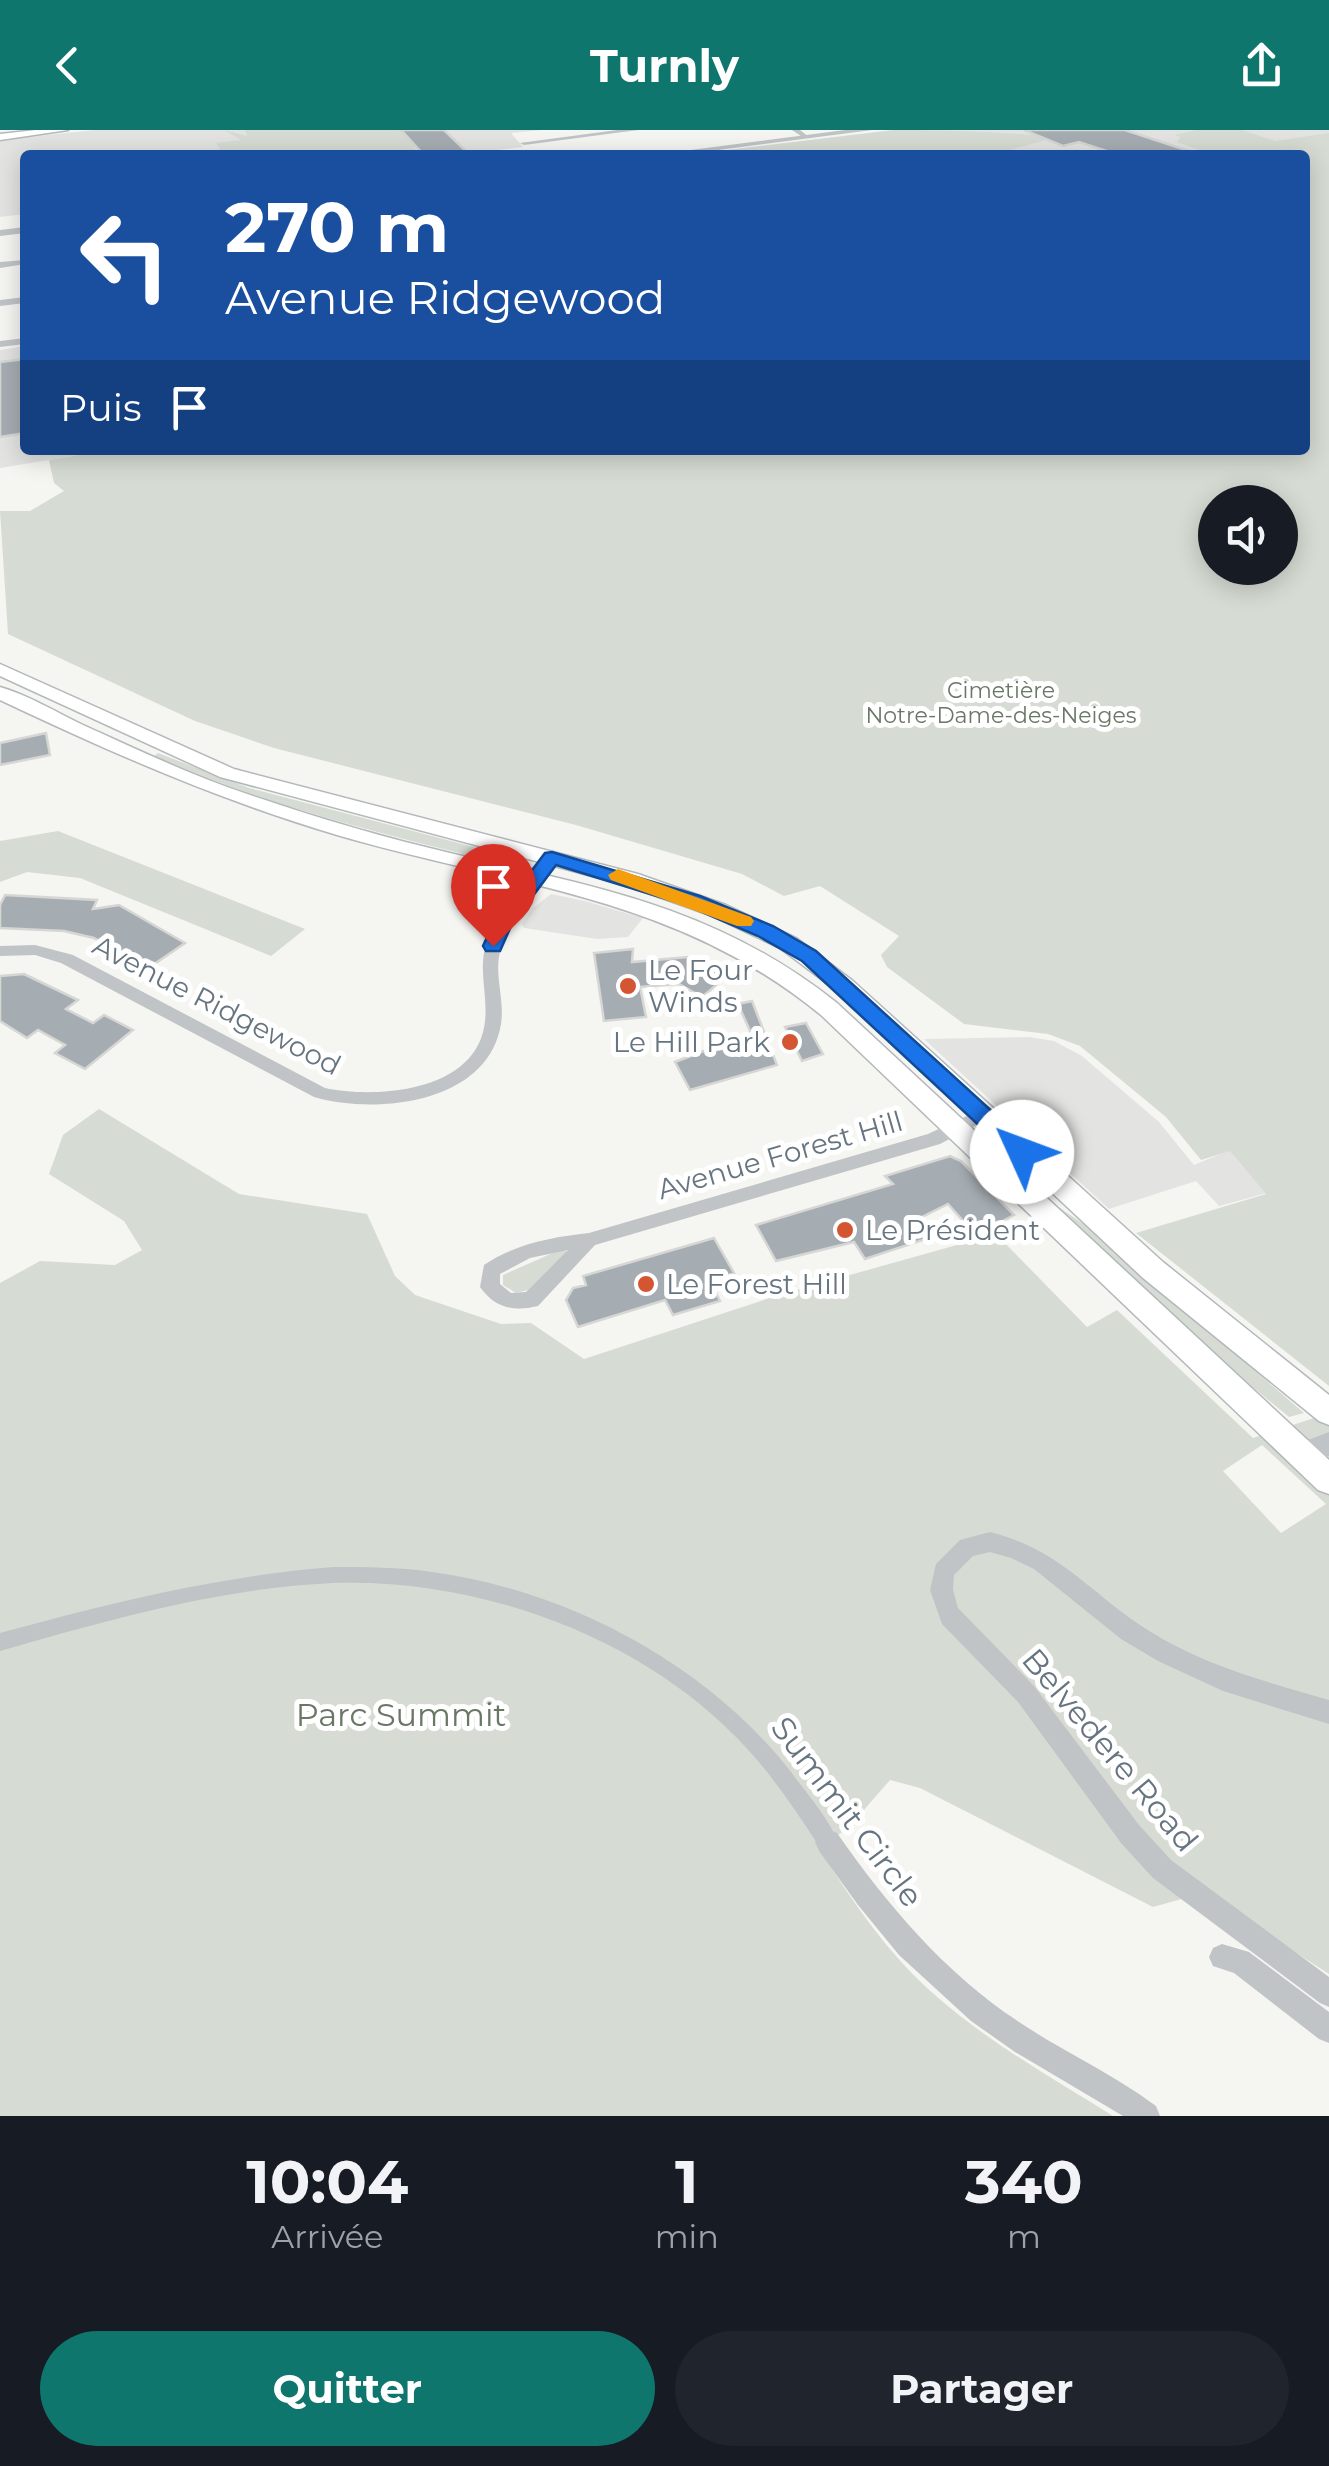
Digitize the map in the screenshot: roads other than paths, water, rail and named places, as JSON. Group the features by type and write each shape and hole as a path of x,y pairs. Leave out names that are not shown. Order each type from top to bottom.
{"main road":[{"path":"0,137 63,130"},
{"path":"0,669 227,773 674,894 788,942 845,986 1176,1289 1329,1412"},
{"path":"0,693 233,797 390,844 666,915 766,958 808,989 955,1130 1315,1450 1329,1480"}],"street":[{"path":"524,143 635,130"},
{"path":"794,130 806,138"},
{"path":"701,150 868,130"},
{"path":"516,136 531,150"},
{"name":"Avenue Ridgewood","path":"0,951 35,950 67,959 320,1093 354,1101 390,1099 445,1081 485,1046 494,1016 489,978 493,946 503,922 552,858"},
{"name":"Avenue Forest Hill","path":"590,1240 531,1300 507,1301 490,1287 488,1273 499,1264 955,1130 982,1115"},
{"name":"Belvedere Road","path":"1329,1712 1238,1684 1176,1658 1129,1630 1049,1564 1016,1549 972,1546 957,1554 945,1568 941,1598 950,1616 1048,1719 1130,1834 1189,1892 1329,1994"},
{"name":"Summit Circle","path":"0,1642 146,1602 246,1584 336,1574 460,1582 580,1624 700,1694 757,1746 900,1940 947,1986 1011,2033 1146,2116"},
{"path":"1222,1957 1250,1968 1329,2029"}],"place":[{"name":"Le Four Winds","path":"628,986"},
{"name":"Le Hill Park","path":"790,1042"},
{"name":"Le Président","path":"845,1230"},
{"name":"Le Forest Hill","path":"646,1284"}],"park label":[{"name":"Cimetière Notre-Dame-des-Neiges","path":"1001,702"},
{"name":"Parc Summit","path":"401,1715"}]}
